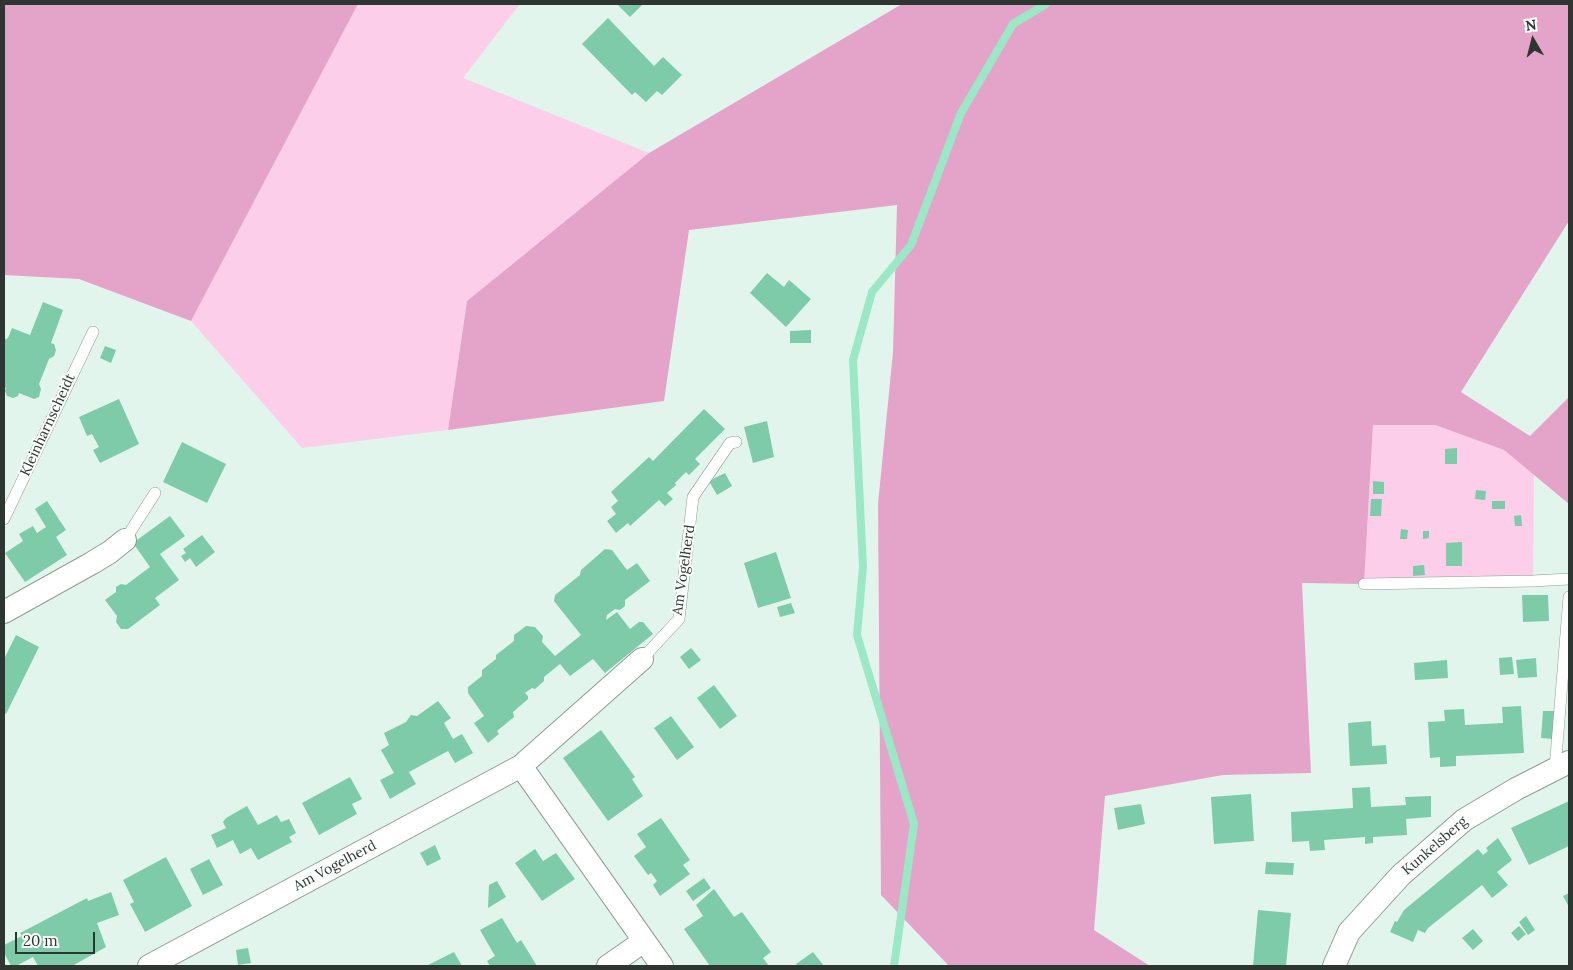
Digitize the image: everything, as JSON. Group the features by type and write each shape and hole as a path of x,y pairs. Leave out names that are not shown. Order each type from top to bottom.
{"street":[{"path":"4,612 92,563 125,540"},
{"name":"Am Vogelherd","path":"149,966 521,766 642,659"},
{"name":"Kunkelsberg","path":"1334,966 1350,932 1402,875 1464,820 1516,789 1562,765"},
{"path":"521,766 662,966"},
{"path":"608,966 644,940"}],"lane":[{"name":"Kleinharnscheidt","path":"4,519 93,332"},
{"name":"Am Vogelherd","path":"642,659 679,619 693,497 730,443 736,442"},
{"path":"125,540 155,493"},
{"path":"1364,584 1569,579"},
{"path":"1562,765 1569,597"}],"shaded area":[{"path":"4,4 358,4 191,321 79,279 4,275"},
{"path":"358,4 520,4 463,78 649,153 467,301 448,430 302,448 191,321"},
{"path":"902,4 1569,4 1569,221 1461,392 1530,436 1569,397 1569,504 1504,450 1435,425 1373,425 1364,584 1302,583 1311,773 1223,775 1105,796 1094,930 1150,966 949,966 881,895 878,504 893,352 897,205 689,230 664,401 448,430 467,301 649,153"},
{"path":"1373,425 1435,425 1504,450 1534,474 1533,581 1364,584"}],"building":[{"path":"617,4 643,4 630,17"},
{"path":"608,18 654,66 663,57 682,75 662,95 657,91 646,102 635,92 632,95 582,44"},
{"path":"767,273 784,287 789,280 811,299 786,327 750,293"},
{"path":"43,302 63,310 51,343 54,344 56,350 54,356 49,359 39,384 41,389 39,397 34,399 19,393 18,396 13,398 7,396 6,388 4,387 4,340 8,338 12,328 30,335"},
{"path":"811,330 811,343 790,343 790,331"},
{"path":"105,346 116,350 111,363 100,358"},
{"path":"119,399 139,444 100,463 93,450 99,447 92,434 87,436 79,417"},
{"path":"704,409 725,429 695,459 700,464 689,475 686,472 667,493 673,499 665,506 659,500 630,526 628,523 616,533 607,521 616,514 611,507 618,501 611,492 649,457 653,461"},
{"path":"767,421 774,457 753,463 744,427"},
{"path":"182,442 226,464 207,503 163,482"},
{"path":"1457,448 1457,464 1445,464 1445,449"},
{"path":"725,473 732,486 717,495 709,481"},
{"path":"1373,481 1384,482 1384,494 1373,494"},
{"path":"1476,490 1486,491 1485,500 1475,499"},
{"path":"1371,499 1382,499 1381,516 1370,516"},
{"path":"47,501 66,530 56,537 67,555 25,582 5,553 23,541 19,534 33,526 37,533 46,527 35,509"},
{"path":"1492,501 1505,501 1505,509 1492,509"},
{"path":"1521,515 1522,526 1515,526 1514,516"},
{"path":"170,516 185,536 160,554 179,580 155,598 160,605 128,629 121,629 116,622 117,616 105,600 116,592 116,587 121,584 126,585 150,567 133,543"},
{"path":"1401,529 1408,530 1407,539 1400,539"},
{"path":"1423,531 1429,531 1429,538 1423,539"},
{"path":"202,535 215,552 196,567 190,558 185,562 181,556 186,553 183,549"},
{"path":"1462,542 1462,566 1446,566 1446,543"},
{"path":"605,549 612,550 627,570 637,563 650,581 625,600 625,606 620,610 615,609 607,615 606,620 617,612 630,629 639,622 643,622 653,634 605,673 593,659 570,676 560,664 544,677 544,681 535,689 532,688 525,693 528,699 513,712 514,717 497,731 499,734 488,743 474,723 484,716 468,693 468,687 482,676 482,670 496,659 496,655 514,641 514,635 526,626 535,627 543,636 542,642 555,656 581,635 554,601 555,595 580,575 581,570"},
{"path":"776,552 791,598 758,608 744,563"},
{"path":"1424,565 1425,575 1413,576 1413,566"},
{"path":"1522,595 1548,595 1549,621 1523,622"},
{"path":"791,603 795,613 780,617 777,607"},
{"path":"16,635 39,647 6,714 4,713 4,659"},
{"path":"691,648 701,660 689,669 680,657"},
{"path":"1512,657 1514,674 1500,675 1499,658"},
{"path":"1536,658 1537,677 1518,678 1516,660"},
{"path":"1447,660 1448,678 1415,680 1414,663"},
{"path":"714,685 737,716 720,729 697,698"},
{"path":"438,701 451,718 444,723 453,739 462,734 473,753 455,763 448,751 409,772 416,784 390,799 380,780 394,773 381,750 389,745 384,733 406,722 411,715 417,716"},
{"path":"1521,706 1524,753 1456,756 1456,766 1440,767 1440,757 1430,758 1428,722 1445,721 1444,710 1464,709 1465,725 1503,723 1502,707"},
{"path":"1543,711 1554,711 1553,739 1541,738"},
{"path":"671,716 694,747 677,760 654,728"},
{"path":"1371,721 1372,746 1386,745 1387,764 1350,766 1348,723"},
{"path":"601,730 635,777 632,779 643,796 608,821 563,758"},
{"path":"350,777 362,799 352,804 357,814 319,835 302,803"},
{"path":"1370,787 1371,807 1406,805 1405,797 1431,796 1431,817 1406,819 1407,835 1373,837 1373,843 1365,844 1365,837 1324,840 1325,850 1310,851 1309,841 1292,842 1291,812 1353,808 1352,788"},
{"path":"1251,794 1254,841 1214,844 1211,797"},
{"path":"1569,801 1569,846 1529,865 1511,828"},
{"path":"1141,804 1145,824 1118,830 1114,808"},
{"path":"247,806 258,825 277,815 281,822 289,819 296,833 289,837 292,842 258,860 251,848 240,854 233,840 217,848 211,835 226,828 223,822 226,818"},
{"path":"661,818 690,860 683,865 690,874 660,896 653,885 657,881 651,873 648,875 634,856 646,847 637,834"},
{"path":"1498,838 1512,860 1497,872 1508,885 1492,898 1482,885 1428,928 1425,933 1418,930 1413,942 1390,932 1395,921 1397,922 1404,910 1478,849 1483,855 1488,851 1486,848"},
{"path":"435,845 441,859 427,866 420,853"},
{"path":"535,849 543,861 556,853 575,879 542,901 515,863"},
{"path":"166,857 192,906 145,932 130,904 134,902 123,880"},
{"path":"209,859 223,885 203,895 190,869"},
{"path":"1266,862 1294,863 1293,875 1265,874"},
{"path":"704,878 711,888 693,901 686,891"},
{"path":"497,881 506,897 488,908 489,885"},
{"path":"714,889 734,917 742,912 771,952 763,958 769,966 710,966 684,929 703,916 696,905"},
{"path":"111,892 119,915 97,923 106,947 72,966 38,966 33,957 16,966 11,966 4,953 4,945 22,936 20,933 87,898 88,901"},
{"path":"1569,893 1569,907 1563,896"},
{"path":"1258,910 1291,913 1286,966 1253,966"},
{"path":"1526,916 1535,930 1528,935 1519,922"},
{"path":"502,918 517,943 521,940 537,966 490,966 487,961 495,956 480,930"},
{"path":"1519,926 1526,934 1518,941 1511,933"},
{"path":"1473,929 1483,941 1473,950 1462,938"},
{"path":"248,948 251,963 238,965 236,950"},
{"path":"454,952 462,966 426,966"},
{"path":"813,952 824,966 797,966 796,964"}],"waterway":[{"path":"894,966 914,824 857,635 863,567 853,360 872,292 911,245 961,113 1013,24 1046,4"}]}
